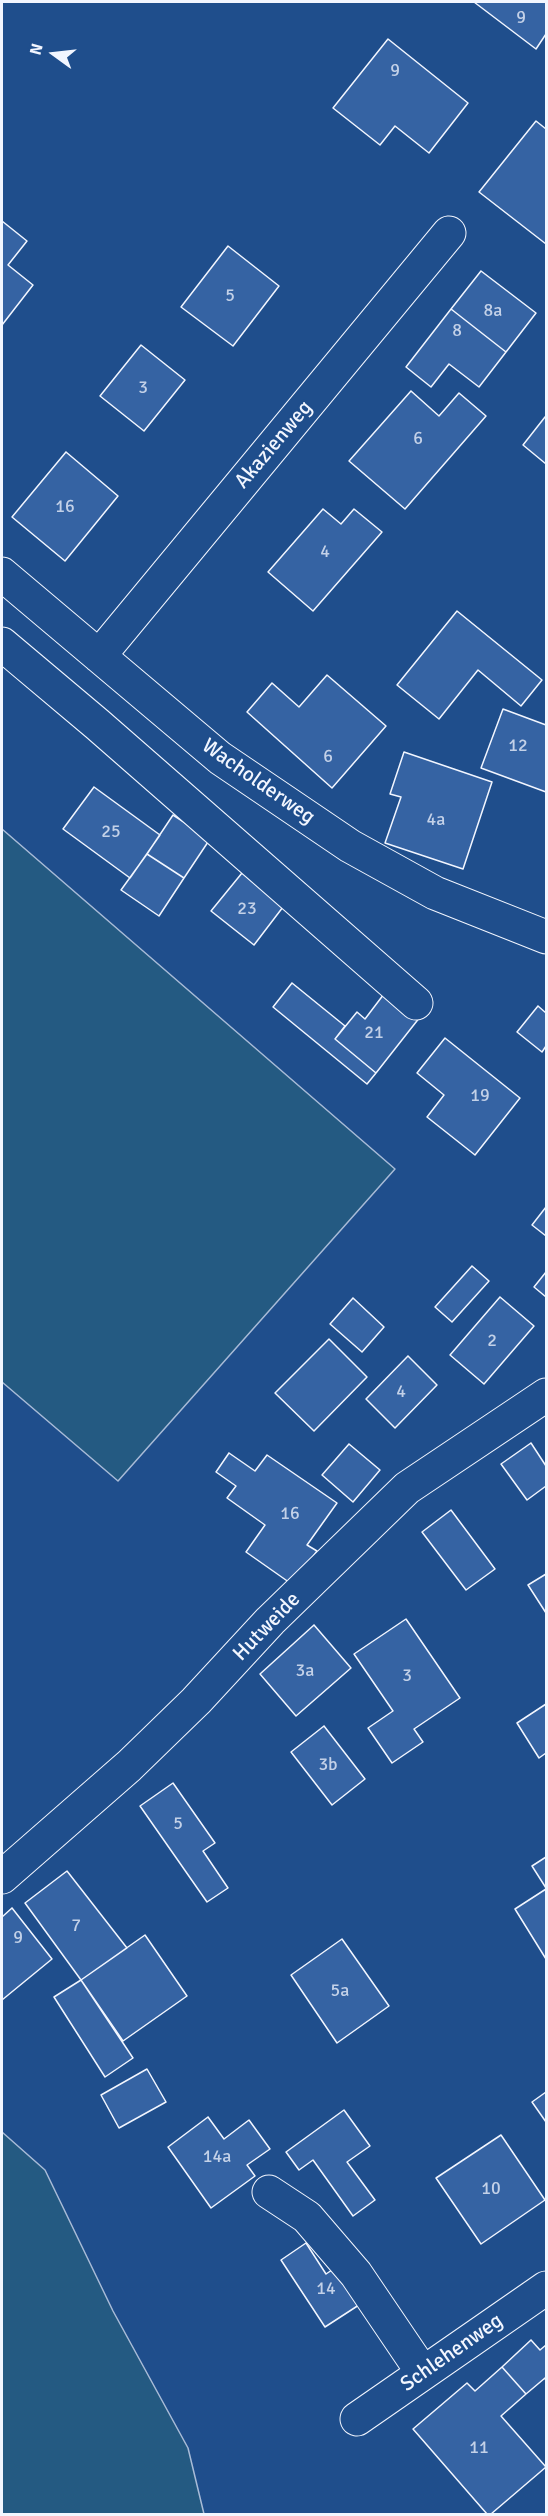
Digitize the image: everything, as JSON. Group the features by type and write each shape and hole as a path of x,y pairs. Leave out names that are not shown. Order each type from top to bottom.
{"street":[{"name":"Akazienweg","path":"99,656 449,233"},
{"name":"Wacholderweg","path":"2,574 220,758 350,846 435,893 546,937"},
{"path":"2,644 416,1003"},
{"name":"Hutweide","path":"2,1877 129,1766 196,1701 270,1621 406,1488 546,1395"},
{"path":"269,2192 307,2217 356,2274 423,2373"},
{"name":"Schlehenweg","path":"357,2419 546,2288"}],"shaded area":[{"path":"2,829 395,1169 118,1481 2,1382"},
{"path":"2,2132 45,2170 113,2311 188,2448 204,2514 2,2514"}],"building":[{"path":"474,2 546,2 546,34 536,49"},
{"path":"388,39 468,103 429,153 395,126 380,145 333,108"},
{"path":"536,121 546,129 546,244 479,192"},
{"path":"2,221 27,241 8,265 33,285 2,325"},
{"path":"228,246 279,286 233,346 181,307"},
{"path":"481,271 536,313 506,352 451,309"},
{"path":"451,309 506,352 479,387 449,364 431,387 406,367"},
{"path":"141,345 185,380 144,431 100,396"},
{"path":"411,391 439,416 459,393 486,416 405,509 349,461"},
{"path":"546,418 546,464 523,445"},
{"path":"66,452 118,496 65,561 12,517"},
{"path":"323,509 341,524 354,509 382,532 313,611 268,572"},
{"path":"457,611 542,680 521,706 478,670 439,719 397,685"},
{"path":"327,675 386,726 332,788 247,712 272,683 299,707"},
{"path":"503,709 546,725 546,792 481,768"},
{"path":"404,752 492,782 463,869 385,843 401,797 390,794"},
{"path":"94,787 160,835 130,878 63,829"},
{"path":"173,815 210,839 184,878 147,854"},
{"path":"147,854 184,878 159,916 121,890"},
{"path":"242,873 283,907 254,945 211,911"},
{"path":"292,983 345,1026 335,1039 376,1073 367,1084 273,1007"},
{"path":"387,990 420,1017 376,1073 335,1039 357,1012 365,1019"},
{"path":"538,1006 546,1013 546,1046 542,1052 517,1032"},
{"path":"445,1038 520,1098 475,1155 427,1117 444,1095 417,1073"},
{"path":"546,1207 546,1236 532,1225"},
{"path":"472,1266 489,1281 452,1322 435,1307"},
{"path":"546,1272 546,1297 534,1287"},
{"path":"500,1297 534,1326 484,1384 450,1355"},
{"path":"353,1298 384,1327 362,1352 330,1324"},
{"path":"329,1339 367,1377 314,1431 275,1393"},
{"path":"408,1356 437,1385 395,1428 366,1399"},
{"path":"531,1443 546,1466 546,1486 527,1500 501,1464"},
{"path":"349,1444 380,1470 353,1502 322,1475"},
{"path":"229,1453 255,1471 267,1455 337,1503 307,1545 317,1551 293,1585 246,1552 265,1525 227,1498 236,1486 216,1472"},
{"path":"451,1510 495,1569 466,1590 422,1532"},
{"path":"546,1574 546,1613 528,1585"},
{"path":"406,1619 460,1698 414,1729 423,1742 392,1763 368,1728 393,1711 354,1654"},
{"path":"314,1625 351,1668 296,1716 260,1674"},
{"path":"546,1704 546,1753 539,1758 517,1723"},
{"path":"324,1726 365,1779 332,1805 291,1752"},
{"path":"173,1783 215,1843 203,1851 228,1888 207,1902 140,1806"},
{"path":"546,1857 546,1888 532,1866"},
{"path":"67,1871 127,1948 81,1980 25,1903"},
{"path":"546,1889 546,1959 515,1909"},
{"path":"12,1908 52,1959 2,2000 2,1917"},
{"path":"145,1935 187,1996 123,2041 81,1980"},
{"path":"342,1939 389,2006 337,2043 291,1975"},
{"path":"81,1980 133,2058 105,2077 54,1997"},
{"path":"147,2069 166,2102 119,2128 101,2095"},
{"path":"546,2092 546,2122 532,2102"},
{"path":"344,2110 370,2146 347,2162 375,2200 353,2216 313,2160 299,2170 286,2152"},
{"path":"208,2117 224,2139 249,2120 270,2149 247,2165 255,2176 211,2208 168,2147"},
{"path":"501,2135 545,2200 481,2244 436,2178"},
{"path":"306,2243 326,2274 338,2266 362,2303 325,2327 281,2260"},
{"path":"531,2340 540,2350 546,2345 546,2381 545,2378 526,2394 502,2367"},
{"path":"502,2367 526,2394 501,2416 546,2467 491,2514 487,2514 413,2429 467,2383 475,2391"}]}
